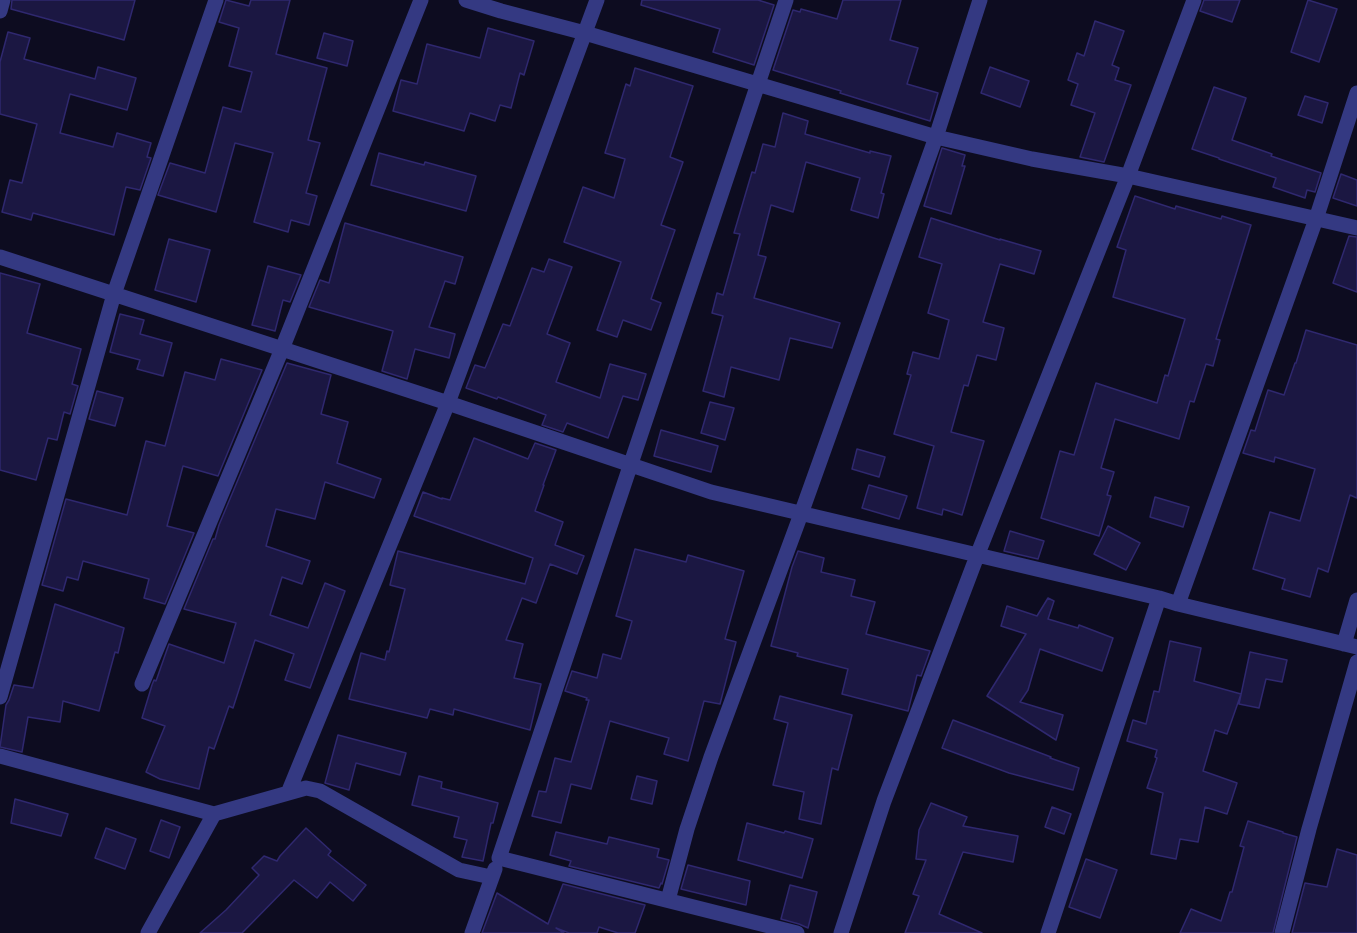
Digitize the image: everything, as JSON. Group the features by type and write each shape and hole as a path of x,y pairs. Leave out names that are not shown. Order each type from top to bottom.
{"street":[{"path":"0,11 3,0"},
{"path":"0,697 114,294 216,0"},
{"path":"142,684 282,349 421,0"},
{"path":"466,0 936,137 1032,159 1128,176 1357,228"},
{"path":"288,793 448,403 597,0"},
{"path":"472,933 786,0"},
{"path":"668,900 687,830 711,757 936,137 980,0"},
{"path":"841,933 884,801 977,556 1128,176 1194,0"},
{"path":"1178,604 1316,219 1357,93"},
{"path":"0,257 448,403 711,492 1159,598 1350,646 1357,600"},
{"path":"1048,933 1159,598"},
{"path":"1282,933 1357,662"},
{"path":"0,756 214,814 306,788 320,791 459,870 491,877"},
{"path":"148,933 214,814"},
{"path":"499,858 797,933"}],"building":[{"path":"12,0 135,0 124,40 11,9"},
{"path":"226,0 249,6 251,0 290,0 276,54 327,68 308,140 320,143 306,193 317,196 309,225 291,220 288,232 254,222 273,153 235,143 216,212 158,195 170,163 205,173 223,107 241,112 252,72 229,66 239,28 219,22"},
{"path":"642,0 758,0 774,5 754,65 713,52 720,29 641,5"},
{"path":"843,0 901,0 890,40 918,48 907,84 938,93 930,121 773,70 793,10 800,12 801,9 837,19"},
{"path":"1204,0 1240,0 1232,22 1200,11"},
{"path":"1308,0 1337,9 1319,62 1291,52"},
{"path":"1095,21 1124,31 1112,65 1119,68 1115,80 1131,85 1104,162 1080,157 1095,113 1071,105 1078,84 1068,80 1077,53 1084,56"},
{"path":"488,28 534,41 524,75 520,73 511,108 500,105 495,121 470,113 464,131 393,111 401,80 417,84 427,44 480,58"},
{"path":"8,32 30,38 24,59 95,79 98,67 136,78 127,110 70,94 60,133 113,147 117,133 151,143 147,157 151,158 140,190 126,187 114,235 33,213 31,220 2,212 10,180 22,183 37,124 0,114 0,62"},
{"path":"324,33 353,41 347,66 317,58"},
{"path":"990,67 1029,81 1020,107 981,93"},
{"path":"635,68 693,86 670,157 683,162 661,225 675,230 651,299 661,303 651,330 623,320 617,337 597,330 621,262 564,242 583,187 614,198 625,159 605,153 626,84 630,86"},
{"path":"1214,87 1246,98 1232,140 1321,173 1315,192 1307,190 1305,198 1273,187 1276,178 1192,149"},
{"path":"1305,96 1328,103 1322,123 1298,115"},
{"path":"783,113 808,121 805,134 870,153 870,151 891,156 881,193 884,194 878,218 851,210 860,178 806,162 793,212 771,205 758,255 766,257 754,298 840,323 832,348 790,338 779,380 731,367 724,397 703,391 723,316 712,313 717,293 723,295 740,234 734,233 752,172 755,173 763,144 775,147"},
{"path":"942,148 965,155 962,166 965,166 951,214 924,206"},
{"path":"379,153 424,165 425,162 476,176 466,211 371,185"},
{"path":"1341,174 1357,180 1357,206 1333,198"},
{"path":"1135,196 1175,209 1176,206 1251,225 1216,339 1220,340 1213,366 1206,364 1194,402 1190,401 1179,439 1115,419 1101,468 1114,472 1107,495 1111,496 1099,536 1041,518 1060,451 1074,455 1096,383 1157,403 1165,375 1168,376 1185,319 1113,297 1126,250 1117,247"},
{"path":"931,218 1041,251 1034,274 1000,264 983,322 1004,328 996,360 977,355 968,386 964,385 951,432 984,441 962,515 943,509 942,515 917,508 934,446 894,434 911,375 907,374 913,352 939,359 949,320 928,313 942,264 919,257"},
{"path":"345,223 463,257 455,284 445,281 429,327 455,334 449,358 415,349 407,379 382,371 393,331 309,307 320,280 329,283"},
{"path":"1349,236 1357,237 1357,292 1333,283"},
{"path":"169,239 210,250 196,302 155,290"},
{"path":"549,259 572,267 547,334 570,343 556,382 600,398 610,364 646,374 638,400 623,396 608,438 567,423 563,432 542,425 546,415 466,388 475,365 485,368 503,324 510,326 532,268 544,272"},
{"path":"268,266 301,275 290,302 283,300 275,331 252,325"},
{"path":"0,273 40,284 27,333 81,349 72,384 78,386 70,414 64,412 57,440 48,438 36,480 0,470"},
{"path":"120,314 144,320 140,334 172,343 163,376 137,369 140,360 110,352"},
{"path":"1306,330 1357,345 1357,498 1350,495 1328,572 1318,568 1310,597 1282,589 1285,579 1253,569 1270,512 1300,521 1315,469 1275,457 1274,462 1243,453 1251,430 1255,431 1268,390 1284,395"},
{"path":"221,359 262,370 218,476 183,466 167,526 194,533 165,604 144,598 149,579 83,561 78,580 67,577 63,591 42,585 66,499 127,515 146,441 165,446 185,372 215,380"},
{"path":"287,363 331,375 321,414 348,422 337,463 381,479 374,498 325,482 315,519 276,509 266,546 310,561 302,584 282,577 270,615 308,628 325,583 345,591 310,688 285,680 294,654 255,640 233,708 229,706 214,749 209,747 199,789 160,779 146,772 165,726 142,718 152,685 154,680 156,681 169,644 224,663 236,623 184,609"},
{"path":"97,391 123,398 115,426 89,419"},
{"path":"710,402 734,408 725,440 701,433"},
{"path":"661,430 718,446 711,472 654,456"},
{"path":"474,438 528,459 535,443 556,450 535,511 563,522 555,545 584,556 577,574 550,564 536,603 522,598 506,640 523,644 514,678 541,684 530,730 454,709 453,715 430,709 427,718 349,699 361,653 385,660 387,651 389,652 405,589 390,585 398,551 525,584 533,558 414,516 423,492 450,500"},
{"path":"857,449 885,457 879,477 852,469"},
{"path":"869,485 907,496 899,519 862,508"},
{"path":"1155,497 1189,507 1183,527 1150,517"},
{"path":"1108,526 1140,543 1126,570 1094,554"},
{"path":"1010,531 1044,541 1038,559 1004,551"},
{"path":"635,549 686,562 688,555 744,571 725,639 736,642 720,704 704,701 688,761 664,754 669,738 610,721 591,789 571,784 561,823 532,816 539,791 546,792 555,758 571,762 589,700 565,691 572,671 597,678 603,654 621,659 632,621 616,616"},
{"path":"798,551 824,558 821,572 855,580 851,596 875,602 866,634 930,651 921,676 917,675 908,711 842,694 848,669 797,656 798,653 771,646"},
{"path":"1048,598 1054,601 1048,619 1078,628 1079,625 1113,638 1102,671 1040,649 1028,690 1020,702 1063,715 1056,740 987,696 1026,634 1001,626 1007,606 1037,616"},
{"path":"55,604 124,628 99,711 63,701 60,722 28,717 22,752 0,747 6,705 14,685 33,688"},
{"path":"1170,641 1201,648 1194,681 1241,694 1227,734 1215,730 1203,771 1237,783 1227,814 1205,807 1198,842 1180,839 1176,859 1151,854 1163,793 1147,788 1157,758 1155,757 1157,750 1127,741 1133,720 1146,724 1154,691 1159,692"},
{"path":"1250,652 1287,660 1282,682 1266,679 1259,708 1239,704"},
{"path":"780,696 852,715 838,770 832,768 821,824 799,819 804,792 773,785 788,723 774,719"},
{"path":"953,720 1079,768 1073,790 1009,773 942,748"},
{"path":"338,735 406,753 400,775 356,763 349,790 325,783"},
{"path":"419,776 442,782 441,788 498,803 483,861 462,857 467,840 454,837 459,817 412,805"},
{"path":"637,776 657,781 652,804 631,799"},
{"path":"15,799 68,814 61,836 11,823"},
{"path":"931,803 967,817 963,826 1018,836 1013,862 963,852 939,914 982,933 905,933 919,896 913,894 926,860 916,859 919,830"},
{"path":"1052,807 1071,814 1064,834 1045,827"},
{"path":"161,820 180,827 169,858 150,851"},
{"path":"1248,821 1297,837 1273,933 1180,933 1191,909 1221,921 1230,892 1232,892 1244,847 1240,846"},
{"path":"747,823 813,839 802,878 738,860"},
{"path":"106,828 136,839 125,869 95,858"},
{"path":"306,828 331,851 328,855 366,885 353,901 330,882 317,898 294,880 242,933 200,933 226,910 259,875 252,868 264,856 277,861"},
{"path":"556,832 607,844 609,837 659,849 657,857 669,860 662,884 659,888 569,866 571,861 550,855"},
{"path":"1337,849 1357,855 1357,933 1292,933 1305,883 1327,887"},
{"path":"1086,859 1117,870 1100,918 1069,907"},
{"path":"688,865 750,881 746,905 681,889"},
{"path":"563,884 645,905 635,933 618,933 599,927 597,933 569,933 556,928 564,933 482,933 497,893 548,924"},
{"path":"790,885 817,892 808,928 781,919"}]}
